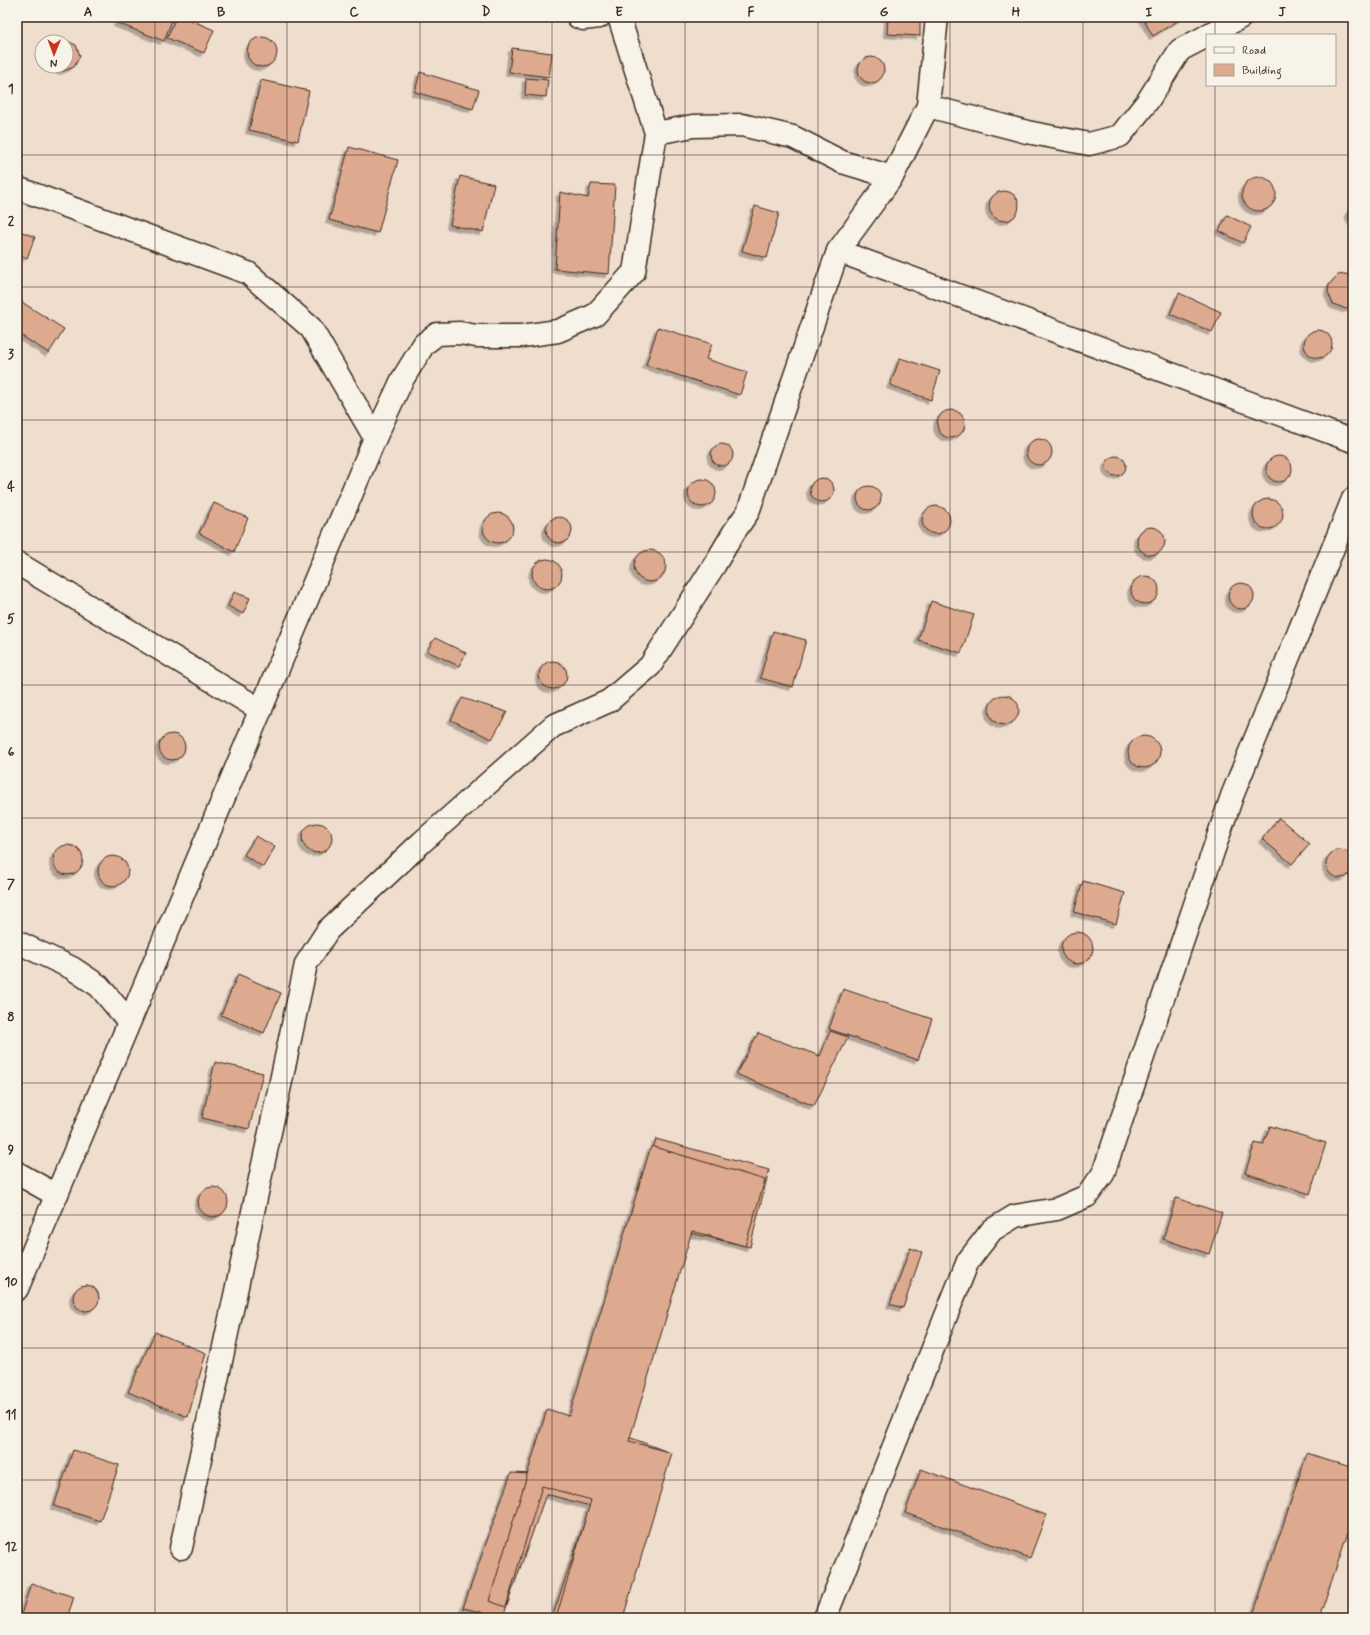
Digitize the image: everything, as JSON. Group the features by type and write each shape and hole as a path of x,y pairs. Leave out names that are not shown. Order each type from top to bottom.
{"street":[{"path":"578,17 599,17"},
{"path":"17,1289 375,438 402,380 424,344 438,334 460,333 476,336 522,336 558,331 595,315 634,272 656,133 619,17"},
{"path":"181,1548 306,964 328,930 422,842 553,726 609,701 650,666 748,512 838,250 892,177 928,106 937,17"},
{"path":"1210,34 1241,17"},
{"path":"928,106 1028,132 1089,144 1120,136 1147,102 1180,50 1206,36"},
{"path":"656,133 693,126 742,125 792,137 842,162 892,177"},
{"path":"17,188 248,273 311,328 375,438"},
{"path":"838,250 1353,441"},
{"path":"825,1618 968,1261 992,1230 1015,1216 1057,1209 1087,1196 1103,1174 1232,796 1353,499"},
{"path":"17,563 261,710"},
{"path":"17,942 72,968 99,986 129,1022"},
{"path":"17,1173 56,1195"}],"building":[{"path":"119,17 173,17 164,41 117,23"},
{"path":"176,17 184,17 214,30 204,53 167,38"},
{"path":"888,17 920,17 920,36 887,34"},
{"path":"1142,17 1184,17 1153,36"},
{"path":"262,37 273,41 277,52 273,63 262,67 251,63 247,52 251,41"},
{"path":"74,44 76,45 80,56 74,67"},
{"path":"512,48 552,53 549,77 509,72"},
{"path":"871,57 880,61 884,70 880,79 871,83 862,79 858,70 862,61"},
{"path":"420,72 479,90 473,109 415,92"},
{"path":"526,78 548,80 546,97 525,95"},
{"path":"261,80 309,91 298,141 249,130"},
{"path":"349,147 398,160 378,233 329,220"},
{"path":"460,176 494,184 483,232 450,225"},
{"path":"1259,177 1271,182 1276,194 1271,206 1259,211 1247,206 1242,194 1247,182"},
{"path":"591,184 615,185 609,274 555,269 560,192 588,198"},
{"path":"1004,191 1015,195 1019,206 1015,217 1004,221 993,217 989,206 993,195"},
{"path":"1353,204 1353,223 1349,217 1349,212"},
{"path":"755,206 779,213 767,258 742,251"},
{"path":"1227,215 1251,227 1243,243 1219,231"},
{"path":"17,230 35,237 27,258 17,255"},
{"path":"1345,274 1353,276 1353,307 1346,309 1333,304 1328,292 1329,285 1333,280 1338,275"},
{"path":"1179,293 1221,312 1212,332 1170,314"},
{"path":"17,299 64,329 49,353 17,333"},
{"path":"658,327 712,344 706,359 747,372 740,395 646,365"},
{"path":"1318,330 1324,331 1328,334 1331,338 1331,350 1328,354 1324,357 1318,358 1312,357 1308,354 1305,350 1304,344 1305,338 1308,334 1312,331"},
{"path":"900,358 940,371 931,400 890,385"},
{"path":"951,410 961,414 965,424 961,434 951,438 941,434 937,424 941,414"},
{"path":"1039,439 1048,443 1052,452 1048,461 1039,465 1030,461 1026,452 1030,443"},
{"path":"722,444 730,447 733,455 730,463 722,466 714,463 711,455 714,447"},
{"path":"1116,456 1123,459 1126,466 1123,473 1116,476 1109,473 1106,466 1109,459"},
{"path":"1279,456 1288,460 1292,469 1288,478 1279,482 1270,478 1266,469 1270,460"},
{"path":"817,478 827,478 834,485 834,495 827,502 817,502 810,495 810,485"},
{"path":"702,479 712,483 716,493 712,503 702,507 692,503 688,493 692,483"},
{"path":"869,486 878,489 881,498 878,507 869,510 860,507 857,498 860,489"},
{"path":"1268,499 1279,503 1283,514 1279,525 1268,529 1257,525 1253,514 1257,503"},
{"path":"214,503 248,518 234,552 199,533"},
{"path":"936,506 946,510 950,520 946,530 936,534 926,530 922,520 926,510"},
{"path":"498,513 504,514 512,522 512,534 504,542 498,543 492,542 484,534 483,528 484,522 492,514"},
{"path":"559,517 568,521 572,530 568,539 559,543 550,539 546,530 550,521"},
{"path":"1151,527 1161,531 1165,541 1161,551 1151,555 1141,551 1137,541 1141,531"},
{"path":"650,550 661,555 666,566 661,577 650,582 639,577 634,566 639,555"},
{"path":"547,559 558,563 562,574 558,585 547,589 536,585 532,574 536,563"},
{"path":"1145,576 1155,580 1159,590 1155,600 1145,604 1135,600 1131,590 1135,580"},
{"path":"1241,583 1250,587 1254,596 1250,605 1241,609 1232,605 1228,596 1232,587"},
{"path":"234,592 250,598 243,614 228,606"},
{"path":"931,601 974,615 961,653 918,640"},
{"path":"773,631 806,640 793,687 760,678"},
{"path":"435,638 466,653 459,666 427,651"},
{"path":"553,661 559,662 563,665 566,669 566,681 563,685 559,688 553,689 547,688 543,685 540,681 539,675 540,669 543,665 547,662"},
{"path":"1004,695 1015,699 1019,710 1015,721 1004,725 993,721 989,710 993,699"},
{"path":"462,698 507,712 492,739 451,720"},
{"path":"172,734 181,738 185,747 181,756 172,760 163,756 159,747 163,738"},
{"path":"1144,736 1150,737 1157,743 1160,752 1159,758 1153,765 1144,768 1138,767 1131,761 1128,752 1129,746 1135,739"},
{"path":"1279,818 1310,844 1292,864 1262,839"},
{"path":"317,823 328,827 332,838 328,849 317,853 306,849 302,838 306,827"},
{"path":"256,836 275,847 263,867 244,855"},
{"path":"68,845 79,849 83,860 79,871 68,875 57,871 53,860 57,849"},
{"path":"1340,850 1350,854 1354,864 1350,874 1340,878 1330,874 1326,864 1330,854"},
{"path":"113,856 124,860 128,871 124,882 113,886 102,882 98,871 102,860"},
{"path":"1083,881 1125,893 1116,924 1074,912"},
{"path":"1074,932 1080,932 1090,939 1093,948 1092,954 1086,961 1080,964 1074,964 1064,957 1061,951 1061,945 1068,935"},
{"path":"238,974 281,993 264,1033 221,1015"},
{"path":"843,989 932,1019 918,1060 829,1029"},
{"path":"830,1031 848,1037 814,1106 736,1074 758,1033 820,1056"},
{"path":"215,1062 263,1073 249,1129 202,1118"},
{"path":"1270,1126 1326,1143 1310,1194 1245,1173 1255,1143 1263,1145"},
{"path":"656,1139 769,1170 750,1247 686,1232 626,1436 668,1452 611,1618 552,1618 590,1506 546,1494 503,1617 463,1608 511,1473 532,1474 549,1418 569,1419"},
{"path":"651,1146 765,1180 745,1246 692,1231 629,1441 672,1453 623,1618 556,1618 591,1500 542,1486 506,1607 489,1601 547,1409 569,1416"},
{"path":"213,1187 224,1191 228,1202 224,1213 213,1217 202,1213 198,1202 202,1191"},
{"path":"1176,1198 1222,1213 1209,1254 1163,1239"},
{"path":"910,1248 922,1252 903,1308 890,1304"},
{"path":"86,1285 95,1289 99,1298 95,1307 86,1311 77,1307 73,1298 77,1289"},
{"path":"155,1332 206,1353 188,1417 128,1392"},
{"path":"73,1450 119,1465 100,1521 54,1506"},
{"path":"1307,1453 1353,1468 1353,1518 1319,1618 1252,1618"},
{"path":"921,1469 1046,1515 1030,1558 905,1513"},
{"path":"31,1583 74,1597 67,1618 20,1618"}]}
